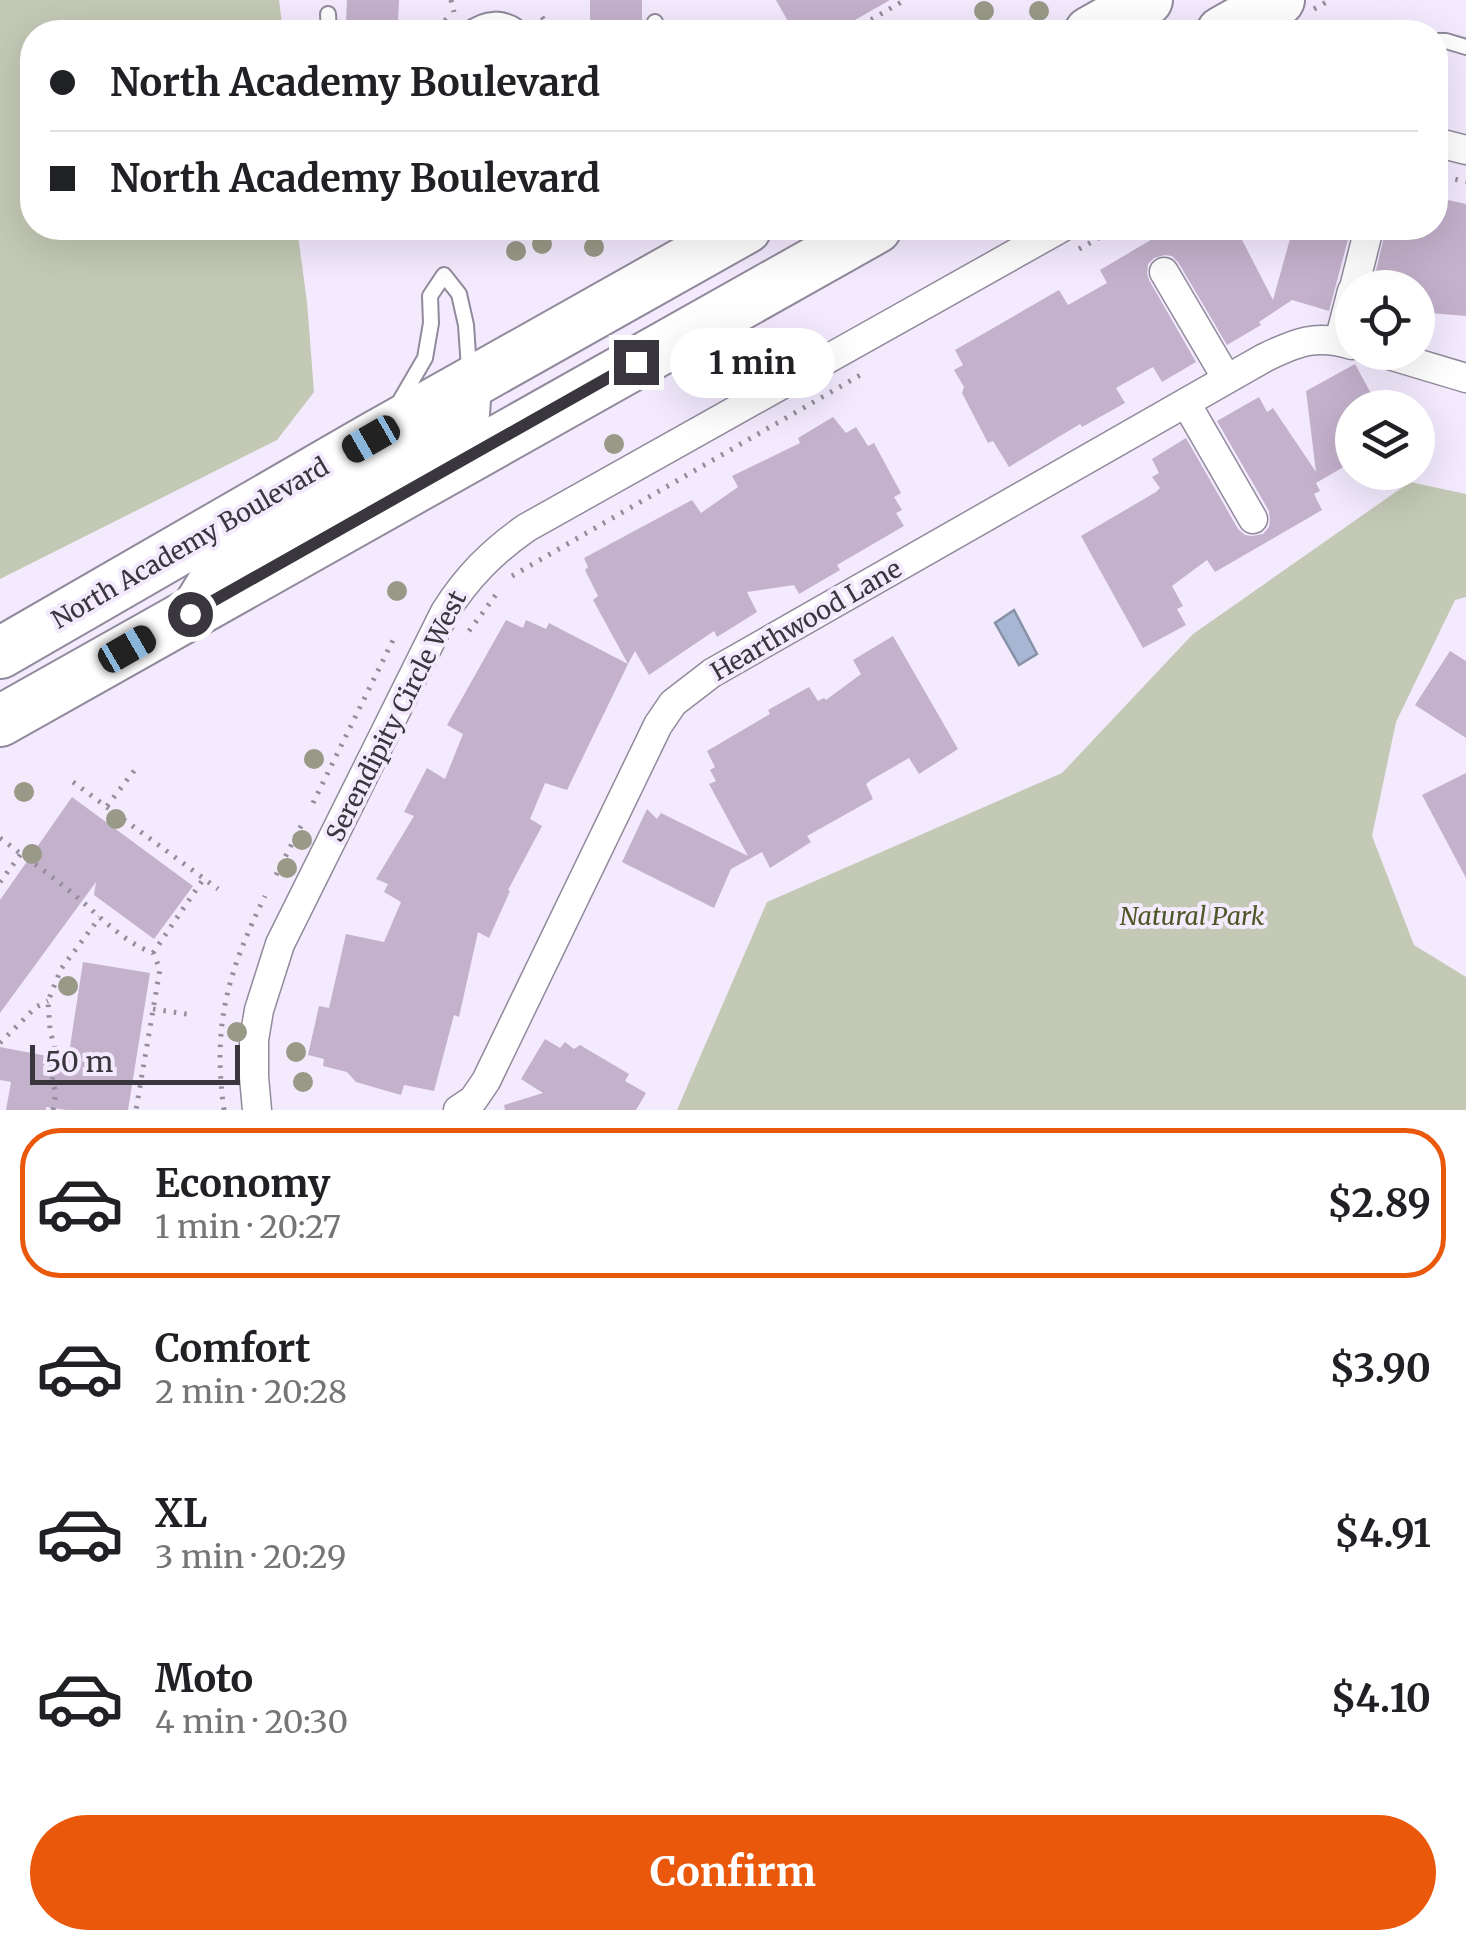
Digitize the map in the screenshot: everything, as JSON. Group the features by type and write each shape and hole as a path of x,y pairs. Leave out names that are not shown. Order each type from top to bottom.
{"highway":[{"path":"1111,20 1147,0"},
{"name":"North Academy Boulevard","path":"0,653 725,240"},
{"path":"0,720 855,240"}],"main road":[{"path":"190,614 217,569 284,526 460,429 468,414 470,385"}],"street":[{"name":"Serendipity Circle West","path":"257,1110 254,1040 263,993 280,944 445,612 482,563 526,528 1039,240"},
{"path":"1358,270 1367,240"},
{"path":"1164,272 1227,379"},
{"name":"Hearthwood Lane","path":"458,1110 473,1100 486,1081 658,726 673,703 712,673 1291,344 1315,338 1335,341"},
{"path":"1435,369 1466,378"},
{"path":"1186,403 1253,519"}],"lane":[{"path":"328,14 328,20"},
{"path":"371,439 398,406 425,358 430,296 444,275 459,294 466,325 470,385"}],"path":[{"path":"451,0 454,12"},
{"path":"869,20 905,0"},
{"path":"447,20 461,6"},
{"path":"1066,257 1096,240"},
{"path":"464,638 508,579 862,374"},
{"path":"312,803 394,638"},
{"path":"107,806 137,767"},
{"path":"73,782 218,888"},
{"path":"276,875 301,826"},
{"path":"0,838 118,933 153,954 160,969 136,1110"},
{"path":"0,882 21,854"},
{"path":"153,954 204,878"},
{"path":"53,1110 56,1053 48,1001 61,968 100,917"},
{"path":"0,1044 36,1007 48,1001"},
{"path":"153,1009 193,1015"}],"green space":[{"path":"0,0 279,0 282,20 20,20 20,240 299,240 314,392 277,440 0,579"},
{"name":"Natural Park","path":"1435,487 1466,494 1466,597 1455,600 1396,722 1372,836 1414,945 1466,977 1466,1110 677,1110 767,902 1062,773 1193,634 1399,490"}],"water":[{"path":"1014,610 1037,654 1019,665 995,623"}],"building":[{"path":"347,0 399,0 398,20 346,20"},
{"path":"590,0 642,0 642,20 590,20"},
{"path":"776,0 890,0 855,20 787,20"},
{"path":"1448,200 1466,204 1466,316 1435,313 1435,270 1376,270 1383,240 1448,240"},
{"path":"1151,240 1242,240 1273,300 1290,240 1348,240 1340,270 1335,270 1329,311 1292,300 1227,345 1178,262 1172,256 1154,258 1148,264 1149,280 1196,362 1162,382 1153,367 1116,388 1125,403 1082,427 1080,424 1009,467 993,441 988,443 962,393 964,387 954,370 963,365 955,350 1059,290 1068,305 1107,283 1100,270"},
{"path":"1344,370 1358,370 1369,390 1335,390 1335,472 1316,483 1320,491 1314,494 1322,510 1215,572 1207,560 1172,586 1183,606 1177,609 1186,625 1143,648 1081,536 1156,492 1160,488 1152,477 1159,473 1152,459 1186,438 1238,529 1245,535 1263,534 1269,527 1269,511 1217,421 1259,397 1267,412 1273,408 1316,472 1306,391"},
{"path":"833,417 846,433 856,427 868,446 874,443 901,493 894,497 902,510 896,513 904,526 837,565 840,570 799,594 794,585 747,592 757,612 717,637 714,631 649,675 635,651 628,664 593,600 598,596 585,570 588,567 584,558 692,500 701,513 738,487 732,476 800,443 798,438"},
{"path":"506,620 523,628 526,620 546,629 549,623 628,664 567,790 545,783 530,819 542,826 508,890 489,938 478,932 459,1017 454,1015 434,1091 404,1085 401,1095 356,1082 347,1072 323,1066 324,1059 308,1055 319,1006 329,1008 346,934 384,942 401,902 384,892 388,884 376,879 414,816 404,812 427,768 445,779 463,734 447,725"},
{"path":"893,636 958,749 919,774 909,758 871,780 866,784 873,799 807,836 811,842 770,868 762,852 731,869 714,908 622,862 647,809 657,819 661,813 748,856 709,784 716,781 710,770 715,767 707,751 809,687 818,701 826,700 861,674 853,660"},
{"path":"1450,651 1466,661 1466,738 1415,705"},
{"path":"1466,773 1466,878 1422,795"},
{"path":"72,797 193,886 154,939 94,895 96,882 0,1013 0,900"},
{"path":"83,962 150,973 128,1110 6,1110 11,1082 0,1080 0,1047 68,1060"},
{"path":"545,1039 560,1048 565,1042 574,1049 580,1045 629,1074 625,1081 646,1093 636,1110 505,1110 504,1105 543,1093 521,1079"}],"route":[{"path":"190,614 636,362"}]}
